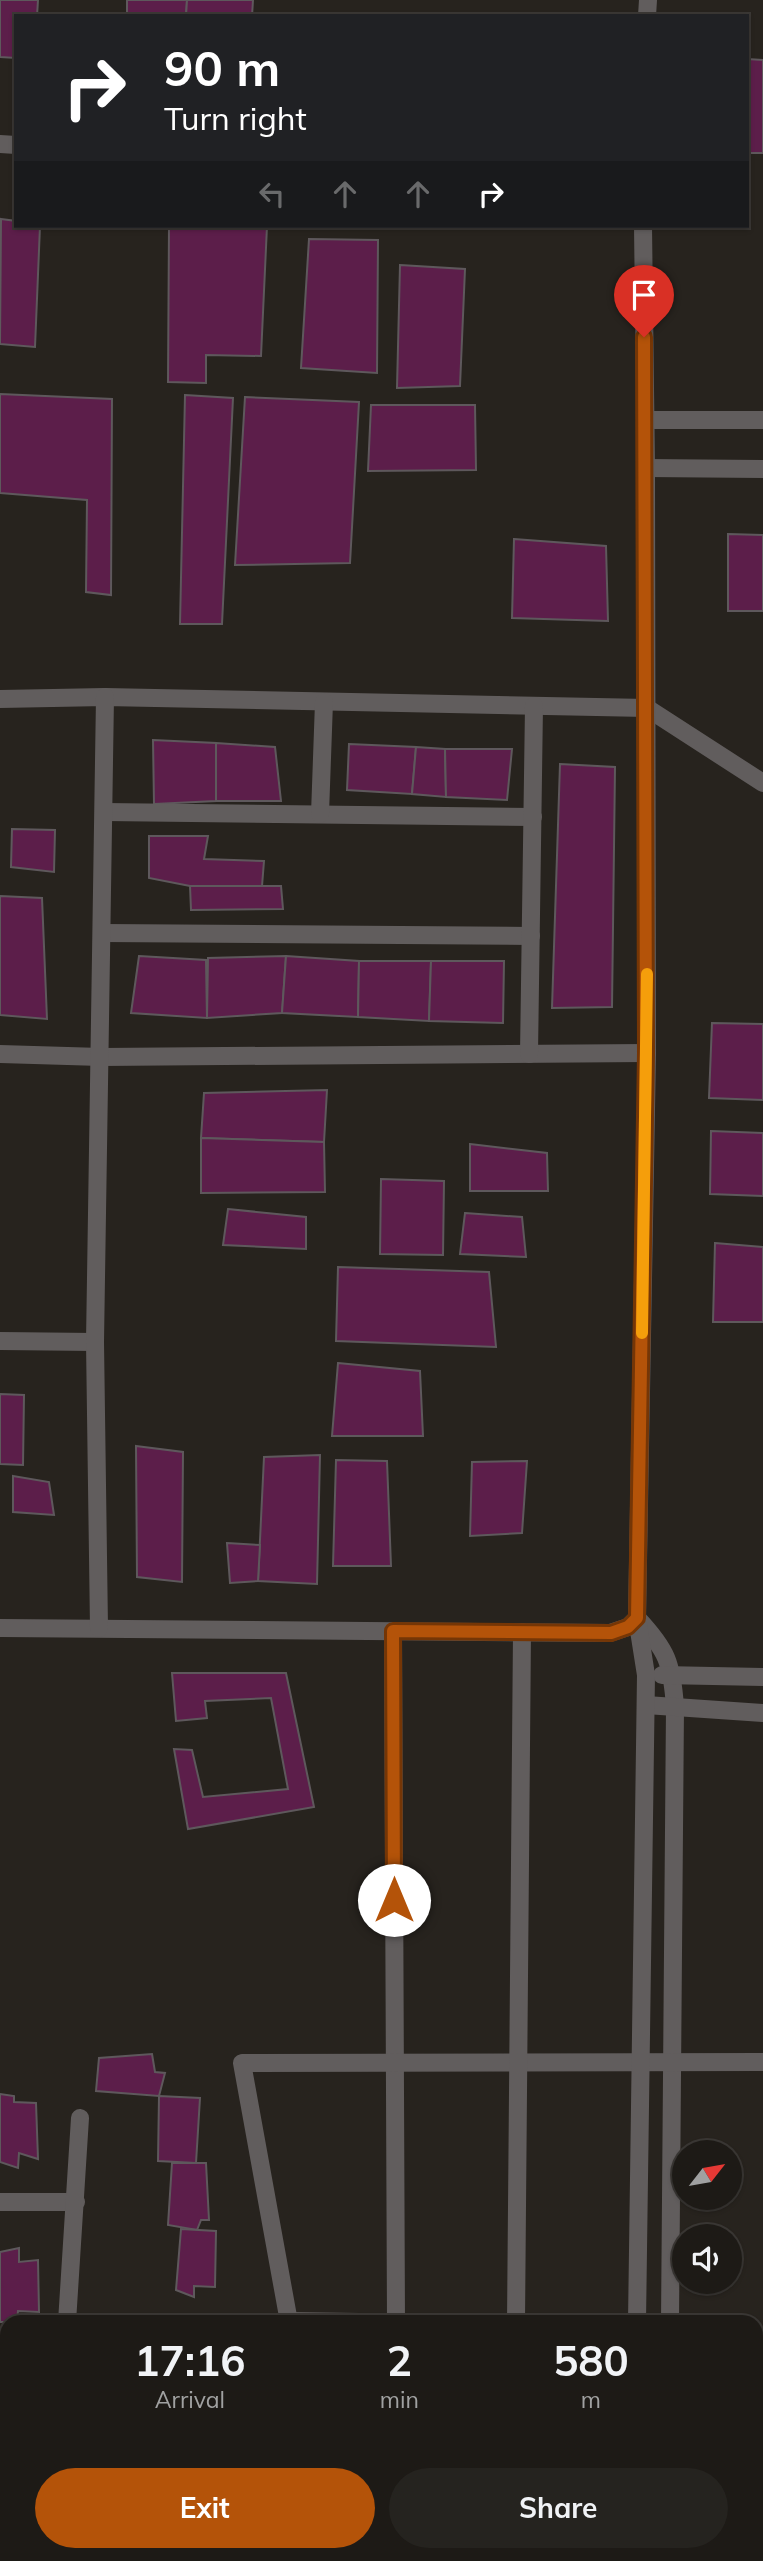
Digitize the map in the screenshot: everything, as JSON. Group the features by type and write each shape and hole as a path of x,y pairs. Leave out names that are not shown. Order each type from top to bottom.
{"street":[{"path":"638,2315 646,1705 646,1675 637,1618 646,1053 646,420 643,228"},
{"path":"646,420 763,420"},
{"path":"646,468 763,469"},
{"path":"0,699 105,697 647,708 763,783"},
{"path":"99,1628 95,1342 105,697"},
{"path":"320,814 324,702"},
{"path":"529,1054 534,706"},
{"path":"104,812 533,817"},
{"path":"102,933 531,936"},
{"path":"0,1054 101,1057 646,1053"},
{"path":"0,1341 95,1342"},
{"path":"0,1628 611,1633 628,1627 637,1618"},
{"path":"637,1618 654,1635 666,1654 673,1675 675,1707 670,2315"},
{"path":"393,1631 396,2315"},
{"path":"516,2315 522,1632"},
{"path":"646,1675 763,1677"},
{"path":"646,1705 763,1713"},
{"path":"288,2315 242,2063 763,2062"},
{"path":"68,2315 80,2118"},
{"path":"0,2202 76,2202"}],"building":[{"path":"0,0 38,0 37,14 14,14 14,58 0,57"},
{"path":"127,0 187,0 186,14 127,14"},
{"path":"187,0 253,0 252,14 186,14"},
{"path":"749,59 763,60 763,153 749,153"},
{"path":"1,219 14,221 14,228 40,228 35,347 0,344"},
{"path":"169,228 267,228 261,356 206,355 206,383 168,382"},
{"path":"309,239 378,240 377,373 301,368"},
{"path":"400,265 465,269 460,386 397,388"},
{"path":"0,394 112,399 111,595 86,592 87,500 0,493"},
{"path":"185,395 233,398 222,624 180,624"},
{"path":"245,397 359,402 350,563 235,565"},
{"path":"371,405 475,405 476,470 368,471"},
{"path":"728,534 763,535 763,611 728,611"},
{"path":"514,539 606,546 608,621 512,618"},
{"path":"153,740 216,743 216,801 154,804"},
{"path":"216,743 275,747 281,801 216,801"},
{"path":"349,744 416,747 412,794 347,790"},
{"path":"416,747 445,749 446,797 412,794"},
{"path":"445,749 512,749 507,800 446,797"},
{"path":"560,764 615,767 612,1007 552,1008"},
{"path":"12,829 55,830 54,872 11,867"},
{"path":"149,836 208,836 204,859 264,861 262,886 190,886 149,878"},
{"path":"190,886 281,886 283,909 191,910"},
{"path":"0,896 42,898 47,1019 0,1015"},
{"path":"139,956 206,960 207,1018 131,1013"},
{"path":"286,956 282,1013 207,1018 208,958"},
{"path":"286,956 359,961 358,1017 282,1013"},
{"path":"359,961 431,961 429,1021 358,1017"},
{"path":"431,961 504,961 503,1023 429,1021"},
{"path":"712,1023 763,1024 763,1100 709,1098"},
{"path":"327,1090 324,1142 201,1138 204,1093"},
{"path":"711,1131 763,1133 763,1196 710,1194"},
{"path":"201,1138 324,1142 325,1192 201,1193"},
{"path":"470,1144 547,1153 548,1191 470,1191"},
{"path":"381,1179 444,1181 443,1255 380,1254"},
{"path":"228,1209 306,1217 306,1249 223,1245"},
{"path":"465,1213 522,1217 526,1257 460,1254"},
{"path":"715,1243 763,1247 763,1322 713,1322"},
{"path":"338,1267 489,1272 496,1347 336,1341"},
{"path":"338,1363 420,1371 423,1436 332,1436"},
{"path":"0,1394 24,1395 23,1465 0,1464"},
{"path":"136,1446 183,1452 182,1582 137,1577"},
{"path":"320,1455 317,1584 258,1581 264,1457"},
{"path":"336,1460 387,1461 391,1566 333,1566"},
{"path":"527,1461 522,1533 470,1536 472,1462"},
{"path":"13,1476 49,1482 54,1515 13,1512"},
{"path":"227,1543 260,1545 258,1581 230,1583"},
{"path":"172,1673 286,1673 314,1807 188,1829 174,1749 192,1750 203,1797 288,1789 271,1698 205,1701 207,1718 176,1721"},
{"path":"152,2054 155,2072 165,2073 159,2096 96,2091 99,2058"},
{"path":"0,2094 14,2096 14,2102 36,2103 38,2159 19,2153 18,2168 0,2162"},
{"path":"159,2096 200,2098 196,2163 158,2161"},
{"path":"172,2163 206,2163 209,2220 201,2220 197,2230 168,2225"},
{"path":"181,2229 216,2231 215,2287 194,2286 194,2297 176,2290"},
{"path":"19,2248 19,2262 38,2260 39,2312 18,2311 18,2315 0,2315 0,2252"}],"slow traffic":[{"path":"642,1333 647,974"}],"route":[{"path":"394,1900 393,1631 611,1633 628,1627 637,1618 646,1053 644,337"}]}
